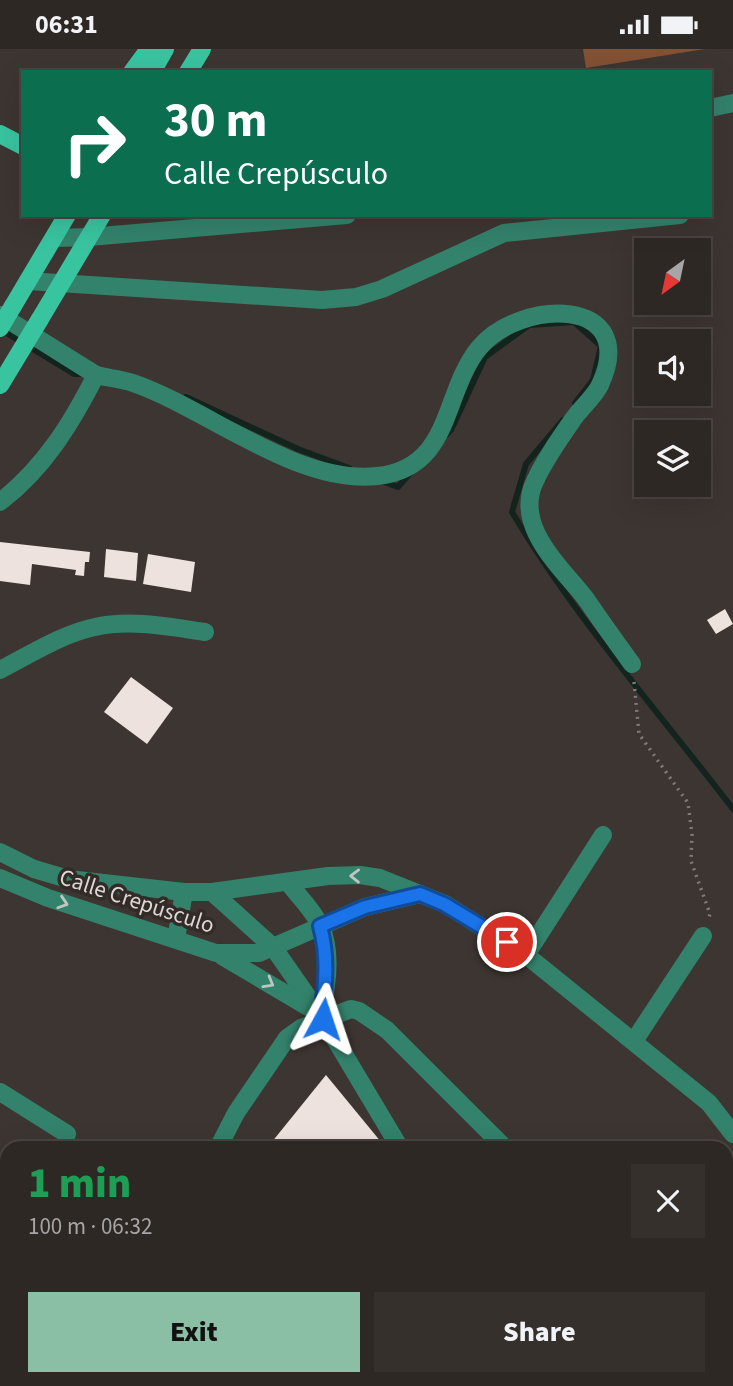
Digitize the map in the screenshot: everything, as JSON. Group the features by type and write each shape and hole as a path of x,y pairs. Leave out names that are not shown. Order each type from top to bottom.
{"main road":[{"path":"133,70 149,49"},
{"path":"153,70 165,49"},
{"path":"189,70 202,49"},
{"path":"0,134 21,145"},
{"path":"0,328 7,310 28,281 66,217"},
{"path":"0,385 101,217"}],"street":[{"path":"712,108 733,103"},
{"path":"54,238 324,217"},
{"path":"28,281 322,300 356,297 382,289 504,233 660,217"},
{"path":"7,310 96,375 132,383 294,461 340,476 375,477 397,472 423,457 444,427 461,378 479,347 501,329 524,317 554,313 591,321 607,337 609,362 598,388 547,457 533,484 528,501 532,524 545,550 632,663"},
{"path":"0,502 38,467 60,441 96,375"},
{"path":"0,670 55,642 95,627 149,625 205,632"},
{"path":"526,955 603,835"},
{"name":"Calle Crepúsculo","path":"0,852 34,869 68,879 184,892 212,892 328,876 360,875 380,878 444,904 526,955 709,1103 733,1134"},
{"name":"Calle Crepúsculo","path":"0,878 48,898 216,953 250,954 273,947 365,907 420,894"},
{"path":"288,882 320,926 326,948 326,983 321,1017"},
{"path":"176,939 184,892"},
{"path":"212,892 273,947 334,1037 397,1141"},
{"path":"634,1041 703,936"},
{"path":"216,953 321,1017"},
{"path":"222,1141 236,1113 282,1045 301,1028 321,1017 351,1009 359,1011 387,1030 499,1141"},
{"path":"0,1092 67,1134"}],"path":[{"path":"632,663 639,734 688,803 692,834 691,861 710,913 703,936"}],"shaded area":[{"path":"583,49 705,49 586,68"}],"building":[{"path":"0,542 90,552 89,562 85,562 84,576 75,575 76,570 32,564 30,585 0,581"},
{"path":"106,549 138,553 136,581 104,577"},
{"path":"148,554 195,562 191,592 143,584"},
{"path":"725,609 733,624 716,634 707,620"},
{"path":"131,677 173,708 147,744 104,712"},
{"path":"326,1075 380,1141 273,1141"}],"waterway":[{"path":"446,435 451,430 485,357 529,325 574,322 601,346 593,380 575,403"},
{"path":"0,329 74,374 85,374"},
{"path":"186,397 298,449 349,468"},
{"path":"563,420 526,464 512,512 590,627 733,809"},
{"path":"379,480 398,487 412,471"}],"route":[{"path":"323,1019 320,1014 326,992 326,948 320,926 365,907 420,894 468,917 507,942"}]}
